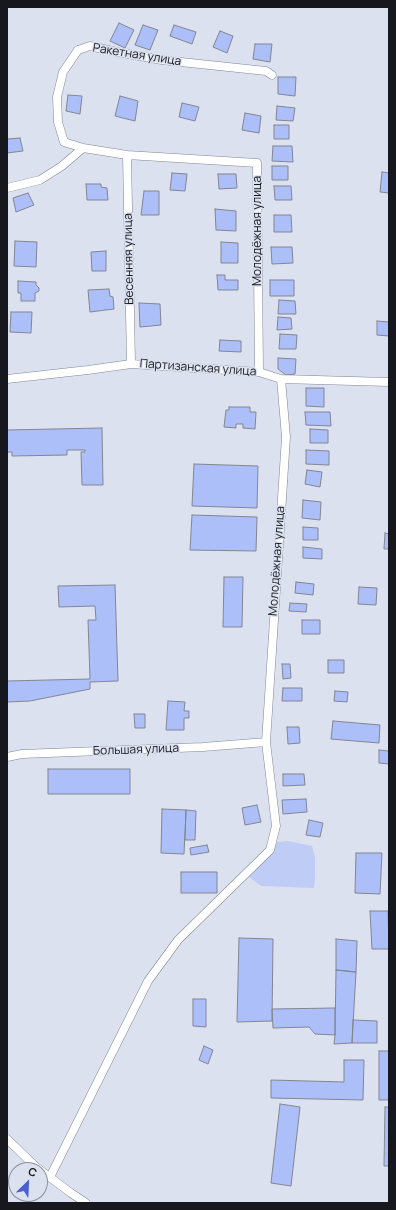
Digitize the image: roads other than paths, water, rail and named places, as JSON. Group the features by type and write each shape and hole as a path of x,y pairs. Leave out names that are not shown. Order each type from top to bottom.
{"street":[{"name":"Ракетная улица","path":"257,163 127,154 84,148 64,142 58,122 57,97 63,72 78,50 90,46 162,60 266,71 272,74"},
{"path":"7,188 40,180 62,166 84,148"},
{"name":"Весенняя улица","path":"127,154 131,364"},
{"name":"Молодёжная улица","path":"257,163 259,372"},
{"name":"Партизанская улица","path":"7,379 131,364 259,372 281,380 389,382"},
{"name":"Молодёжная улица","path":"50,1178 148,981 178,940 270,850 276,826 266,742 286,437 281,380"},
{"name":"Большая улица","path":"7,757 22,754 203,747 266,742"},
{"path":"7,1141 50,1178 86,1203"}]}
